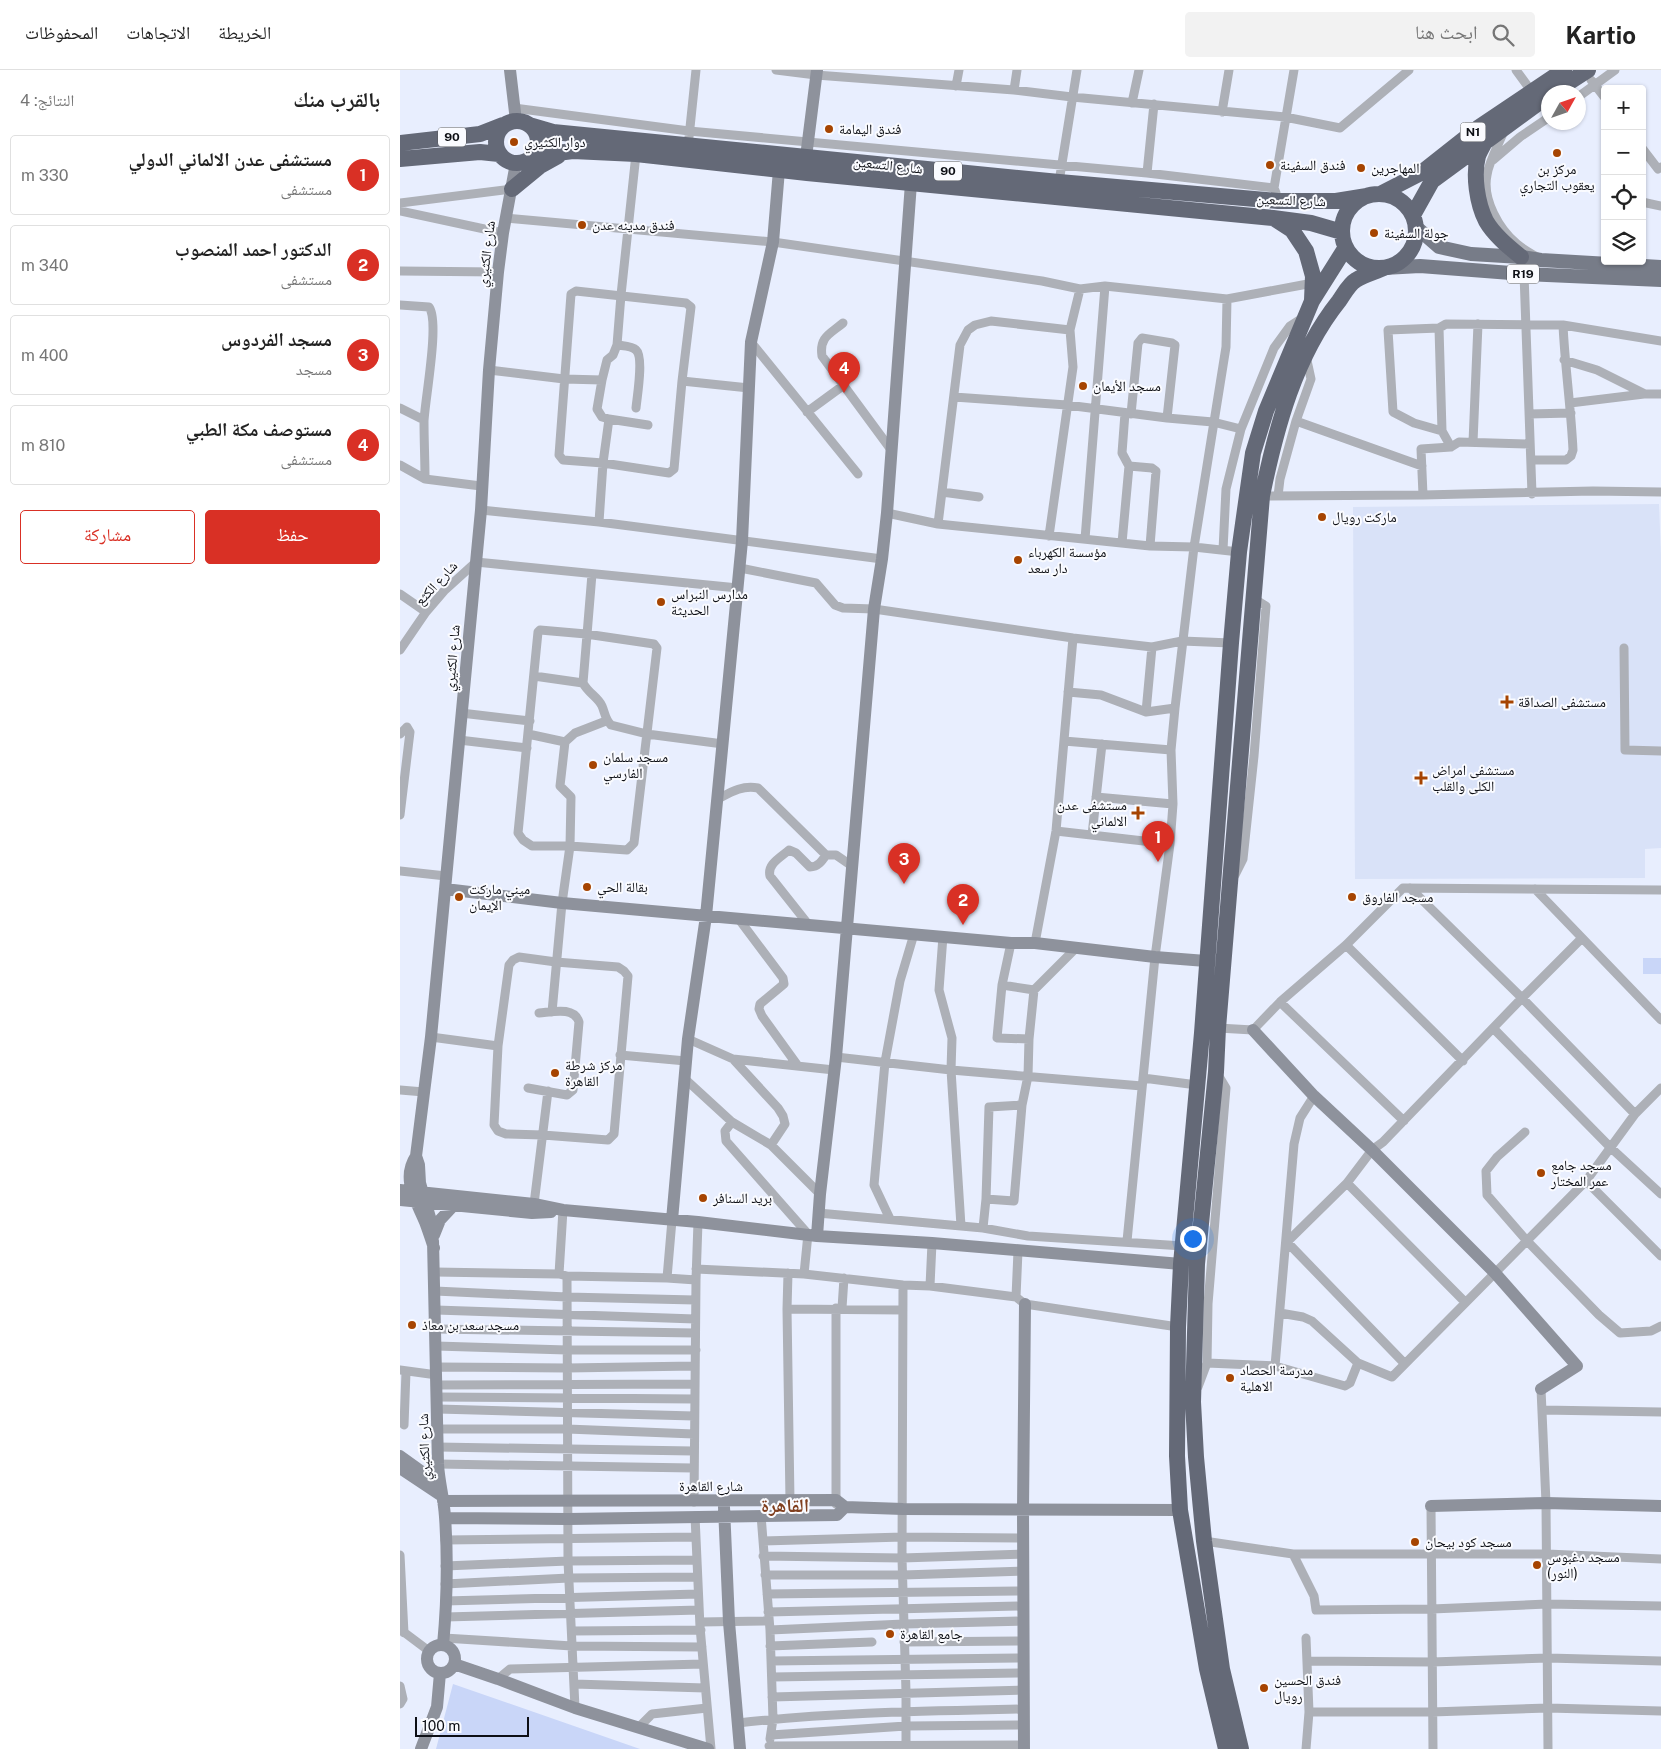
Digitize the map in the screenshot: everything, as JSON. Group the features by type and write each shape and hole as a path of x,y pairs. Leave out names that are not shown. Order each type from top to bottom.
{"highway":[{"name":"N1","path":"1375,194 1422,173 1478,128 1564,70"},
{"path":"1568,85 1589,75"},
{"name":"N1","path":"1415,221 1432,181 1541,101"},
{"name":"شارع التسعين","path":"516,120 553,132 689,138 807,158 911,183 1312,223 1344,239"},
{"name":"90","path":"400,143 480,134 516,120"},
{"path":"516,120 533,129 538,140 538,146 533,156 525,162 516,164 506,161 499,154 495,144 497,134 516,120"},
{"path":"1486,141 1478,155 1476,171 1481,208 1486,221 1496,234 1521,257"},
{"name":"شارع التسعين","path":"533,156 573,151 636,154 779,170 807,158 1059,182 1276,194 1336,201 1375,194"},
{"path":"512,190 540,166 573,151"},
{"name":"90","path":"400,158 480,152 499,154"},
{"path":"1226,1749 1207,1670 1180,1510 1177,1456 1186,1346 1197,1264 1216,1072 1229,886 1253,598 1270,496 1270,455 1281,415 1306,354 1328,315 1355,280 1398,263 1408,254 1415,242 1415,221 1406,205 1396,198 1375,194 1356,201 1348,209 1343,220 1344,239 1355,259 1369,266 1384,268"},
{"path":"1273,218 1292,230 1306,251 1313,276 1309,308"},
{"path":"1241,1749 1222,1670 1204,1541 1193,1402 1186,1346 1178,1326 1181,1264 1202,1033 1231,643 1231,551 1253,453 1266,411 1309,308 1344,239"}],"main road":[{"name":"R19","path":"1415,221 1440,248 1471,254 1601,262"},
{"name":"R19","path":"1638,265 1661,267"},
{"name":"R19","path":"1384,268 1420,266 1524,274 1661,280"}],"street":[{"path":"510,70 516,120 689,138 696,70"},
{"path":"776,70 877,74 956,86 1285,117 1340,128 1408,70"},
{"path":"956,86 959,70"},
{"path":"1014,90 1018,70"},
{"path":"1059,182 1077,70"},
{"path":"1132,103 1139,70"},
{"path":"1222,112 1229,70"},
{"path":"816,73 807,158 1061,165 1147,173 1276,194 1285,117 1294,70"},
{"path":"1516,70 1532,92"},
{"path":"1601,92 1589,75 1614,70"},
{"path":"1147,173 1154,104"},
{"path":"1492,160 1541,123"},
{"path":"1506,127 1486,175 1487,195 1496,216 1506,232 1517,244 1541,260"},
{"path":"1646,153 1658,169 1661,167"},
{"path":"636,154 620,295 617,345 615,352 607,360 597,409 602,417 648,425"},
{"name":"شارع الكثيري","path":"444,1642 446,1617 445,1518 438,1464 435,1272 431,1238 410,1178 431,1037 481,510 489,370 498,272 516,164"},
{"path":"668,1278 684,1078 706,916 740,568 751,342 773,242 779,170"},
{"path":"804,1274 818,1213 836,1057 874,609 887,513 911,183"},
{"path":"400,203 512,190"},
{"path":"1646,203 1661,206"},
{"path":"400,211 503,233"},
{"path":"506,218 773,242 906,260 1042,281 1080,289 1105,286 1228,299 1313,283"},
{"path":"400,270 498,272"},
{"path":"1524,274 1532,494"},
{"path":"1085,539 1105,286"},
{"path":"1050,536 1073,367 1070,330 1080,289"},
{"path":"576,291 686,304 691,307 674,469 669,473 603,463 563,460 559,455 564,378 571,294 576,291"},
{"path":"1127,1242 1155,957 1170,844 1173,804 1171,750 1182,641 1194,547 1226,347 1228,299"},
{"path":"400,305 429,306 432,311 433,340 424,420 425,479"},
{"path":"887,513 938,524 1150,546 1194,547 1231,551 1226,489 1241,429 1274,348 1290,326 1309,308"},
{"path":"938,524 960,345 968,330 975,325 991,321 1070,330"},
{"path":"843,323 823,339 821,347 822,356 892,452"},
{"path":"1442,431 1414,423 1394,412 1388,330 1439,328 1446,324 1562,325 1661,341"},
{"path":"1473,442 1478,324"},
{"path":"1531,460 1566,460 1571,456 1573,450 1572,413 1564,360 1562,325"},
{"path":"1439,328 1442,431 1452,447"},
{"path":"1122,543 1129,466 1122,453 1138,343 1142,338 1172,343 1174,345 1167,418"},
{"path":"751,342 858,474"},
{"path":"617,345 634,348 639,354 640,369 636,408"},
{"path":"1270,496 1280,479 1296,421 1311,379 1306,354"},
{"path":"1564,360 1597,370 1645,394"},
{"path":"489,370 602,380"},
{"path":"682,381 748,388"},
{"path":"807,412 844,385"},
{"path":"1570,402 1661,394"},
{"path":"954,397 1067,405 1214,422 1241,429"},
{"path":"400,408 424,420"},
{"path":"1529,414 1572,413"},
{"path":"599,522 603,463 609,419"},
{"path":"1296,421 1422,466"},
{"path":"1423,495 1421,449 1452,447 1459,442 1530,444"},
{"path":"400,465 425,479 482,486"},
{"path":"1129,466 1152,468 1156,471 1150,546"},
{"path":"942,492 979,497"},
{"path":"1270,496 1661,492"},
{"path":"481,510 599,522 882,559"},
{"path":"476,562 738,588"},
{"name":"شارع الكثع","path":"400,650 426,612 444,591 476,562"},
{"path":"740,568 816,583 835,605 843,608 874,609 1073,638 1152,646 1182,641 1231,643"},
{"path":"592,574 583,682 588,691 602,705 606,721 611,725 647,734 723,744"},
{"path":"400,594 426,612"},
{"path":"540,630 586,634 654,644 656,646 634,843 627,850 570,846 532,846 523,840 518,833 538,632 540,630"},
{"path":"1035,943 1056,831 1073,638"},
{"path":"1146,712 1152,646"},
{"path":"1624,648 1625,750 1661,750"},
{"path":"534,676 583,682"},
{"path":"1068,692 1101,695 1146,712 1175,708"},
{"path":"461,713 530,721"},
{"path":"552,1012 562,903 570,846 570,797 560,786 565,742 575,733 606,721"},
{"path":"400,734 407,727 409,728 400,815"},
{"path":"528,734 565,742"},
{"path":"459,740 527,748"},
{"path":"1064,741 1171,750"},
{"path":"1092,835 1102,744"},
{"path":"718,799 742,787 758,788 826,854 836,855 852,866"},
{"path":"1096,797 1173,804"},
{"path":"1056,831 1170,844"},
{"path":"808,924 770,876 769,870 771,865 789,850 796,853 810,867 820,863 826,854"},
{"path":"400,871 445,883 562,903 1011,943 1035,943 1155,957 1206,960"},
{"path":"1254,1030 1280,1002 1346,945 1403,888 1661,890"},
{"path":"1410,888 1522,998 1635,1114"},
{"path":"1535,889 1581,939 1661,1020"},
{"path":"738,918 783,978 784,984 760,1004 759,1009 798,1066"},
{"path":"890,1219 874,1185 885,1062 900,982 914,934"},
{"path":"943,936 938,990 952,1038 951,1070 961,1226"},
{"path":"1286,1242 1346,1183 1372,1150 1404,1121 1581,939"},
{"path":"1011,943 1002,985 997,1038 1029,1039"},
{"path":"1346,945 1463,1061"},
{"path":"986,1199 1014,1201 1022,1106 1028,1076 1029,1039 1034,990 1076,948"},
{"path":"519,956 556,962 618,967 624,970 628,976 614,1134 608,1140 506,1134 498,1131 494,1125 498,1046 509,964 519,956"},
{"path":"1002,985 1034,990"},
{"path":"1280,1002 1404,1121"},
{"path":"528,1088 567,1095 573,1090 579,1022 577,1016 572,1012 539,1013"},
{"path":"1218,1028 1254,1030 1314,1096 1372,1150 1495,1273 1577,1366 1541,1389 1547,1554 1548,1749"},
{"path":"1494,1029 1611,1148 1661,1194"},
{"path":"431,1037 498,1046"},
{"path":"688,1039 733,1059 834,1070"},
{"path":"620,1055 686,1061"},
{"path":"836,1057 951,1070 1028,1076 1197,1085"},
{"path":"733,1059 778,1108 783,1116 785,1124 771,1145"},
{"path":"1193,1402 1207,1363 1208,1304 1226,1088 1216,1072"},
{"path":"684,1078 732,1122 771,1145 820,1194"},
{"path":"1280,1313 1303,1317 1312,1321 1358,1363 1392,1377 1586,1181 1635,1114 1661,1088"},
{"path":"400,1090 424,1092"},
{"path":"534,1204 548,1091"},
{"path":"1275,1366 1294,1144 1300,1118 1314,1096"},
{"path":"983,1228 986,1199 989,1107 1022,1106"},
{"path":"732,1122 725,1131 726,1141 812,1235"},
{"path":"1525,1132 1497,1156 1486,1171 1487,1195 1527,1241 1599,1315 1620,1333 1651,1331 1661,1326"},
{"path":"400,1180 414,1161"},
{"path":"1586,1181 1661,1256"},
{"path":"1346,1183 1466,1302"},
{"path":"415,1196 454,1205 532,1213 563,1210"},
{"path":"454,1205 440,1220 431,1238 400,1201 415,1196 534,1204 563,1210 698,1222 812,1235 1181,1264"},
{"path":"563,1210 563,1275 567,1297 568,1561 575,1708"},
{"path":"818,1213 983,1228 1028,1236 1183,1246"},
{"path":"694,1502 695,1300 698,1222"},
{"path":"1286,1242 1405,1364"},
{"path":"930,1286 932,1243"},
{"path":"760,1515 772,1677 773,1719 768,1748 1024,1747 1023,1509 1018,1251"},
{"path":"696,1268 804,1274 930,1286 1178,1326"},
{"path":"435,1272 696,1280"},
{"path":"788,1273 790,1501"},
{"path":"839,1507 839,1308 844,1278"},
{"path":"903,1284 902,1558 906,1746"},
{"path":"435,1291 695,1300"},
{"path":"787,1309 903,1310"},
{"path":"436,1310 695,1319"},
{"path":"436,1329 695,1333"},
{"path":"436,1346 567,1350 696,1350"},
{"path":"1207,1363 1275,1366 1345,1386 1350,1383 1358,1363"},
{"path":"437,1387 567,1368 695,1366"},
{"path":"404,1425 403,1371 437,1387 567,1412 694,1416"},
{"path":"437,1387 695,1384"},
{"path":"437,1387 567,1399 695,1399"},
{"path":"1542,1410 1661,1412"},
{"path":"438,1429 567,1430 694,1434"},
{"path":"438,1447 693,1451"},
{"path":"400,1456 441,1494"},
{"path":"438,1464 693,1468"},
{"path":"400,1468 441,1494"},
{"name":"شارع القاهرة","path":"441,1494 569,1501 790,1501 839,1507"},
{"path":"724,1501 729,1622 740,1749"},
{"path":"1433,1749 1431,1506 1546,1503 1661,1506"},
{"path":"445,1518 568,1519 760,1515 839,1507 1180,1510"},
{"path":"454,1664 575,1708 709,1749 698,1594 695,1516"},
{"path":"445,1540 696,1537"},
{"path":"763,1541 903,1537 1023,1538"},
{"path":"1204,1541 1293,1554 1547,1554 1661,1559"},
{"path":"763,1556 902,1558 1023,1554"},
{"path":"1293,1554 1314,1596 1316,1610 1432,1609 1547,1604 1661,1606"},
{"path":"400,1555 402,1631 429,1651"},
{"path":"445,1566 568,1561 696,1560"},
{"path":"765,1575 903,1575 1023,1571"},
{"path":"445,1584 569,1578 698,1577"},
{"path":"767,1594 1023,1591"},
{"path":"445,1601 698,1594"},
{"path":"769,1621 904,1608 1023,1606"},
{"path":"446,1617 699,1610"},
{"path":"572,1632 769,1621 904,1624 1023,1621"},
{"path":"1306,1638 1309,1712 1306,1749"},
{"path":"904,1642 1023,1641"},
{"path":"444,1642 452,1650 455,1657 454,1664 450,1670 440,1673 432,1670 427,1663 427,1654 435,1646 444,1642 572,1646 702,1647"},
{"path":"770,1646 872,1642"},
{"path":"771,1661 1023,1658"},
{"path":"1307,1662 1432,1662 1548,1658 1661,1661"},
{"path":"498,1679 510,1669 703,1664"},
{"path":"421,1749 437,1707 440,1673"},
{"path":"772,1677 1024,1673"},
{"path":"574,1684 705,1688"},
{"path":"400,1686 403,1699 400,1704"},
{"path":"772,1697 1024,1690"},
{"path":"639,1727 652,1714 707,1708"},
{"path":"738,1723 906,1711 1024,1708"},
{"path":"1309,1712 1432,1712 1548,1708 1661,1711"},
{"path":"771,1735 906,1726 1024,1725"}],"shaded area":[{"name":"مستشفى الصداقة","path":"1659,504 1661,555 1661,848 1645,849 1645,878 1355,879 1353,507"},
{"path":"1643,958 1661,958 1661,974 1643,974"},
{"path":"453,1684 640,1749 436,1749"}],"place":[{"name":"فندق اليمامة","path":"829,129"},
{"name":"دوار الكثيري","path":"514,142"},
{"name":"مركز بن يعقوب التجاري","path":"1557,153"},
{"name":"فندق السفينة","path":"1270,165"},
{"name":"المهاجرين","path":"1361,168"},
{"name":"فندق مدينه عدن","path":"582,225"},
{"name":"جولة السفينة","path":"1374,233"},
{"name":"مسجد الأيمان","path":"1083,386"},
{"name":"مستوصف مكة الطبي","path":"844,393"},
{"name":"ماركت رويال","path":"1322,517"},
{"name":"مؤسسة الكهرباء دار سعد","path":"1018,560"},
{"name":"مدارس النبراس الحديثة","path":"661,602"},
{"name":"مستشفى الصداقة","path":"1507,702"},
{"name":"مسجد سلمان الفارسي","path":"593,765"},
{"name":"مستشفى امراض الكلى والقلب","path":"1421,778"},
{"name":"مستشفى عدن الالماني","path":"1138,813"},
{"name":"مستشفى عدن الالماني الدولي","path":"1158,862"},
{"name":"مسجد الفردوس","path":"904,884"},
{"name":"بقالة الحي","path":"587,887"},
{"name":"ميني ماركت الإيمان","path":"459,897"},
{"name":"مسجد الفاروق","path":"1352,897"},
{"name":"الدكتور احمد المنصوب","path":"963,925"},
{"name":"مركز شرطة القاهرة","path":"555,1073"},
{"name":"مسجد جامع عمر المختار","path":"1541,1173"},
{"name":"بريد السنافر","path":"703,1198"},
{"name":"مسجد سعد بن معاذ","path":"412,1325"},
{"name":"مدرسة الحصاد الاهلية","path":"1230,1378"},
{"name":"مسجد كود بيحان","path":"1415,1542"},
{"name":"مسجد دغبوس (النور)","path":"1537,1565"},
{"name":"جامع القاهرة","path":"890,1634"},
{"name":"فندق الحسين رويال","path":"1264,1688"}],"district":[{"name":"القاهرة","path":"785,1505"}]}
